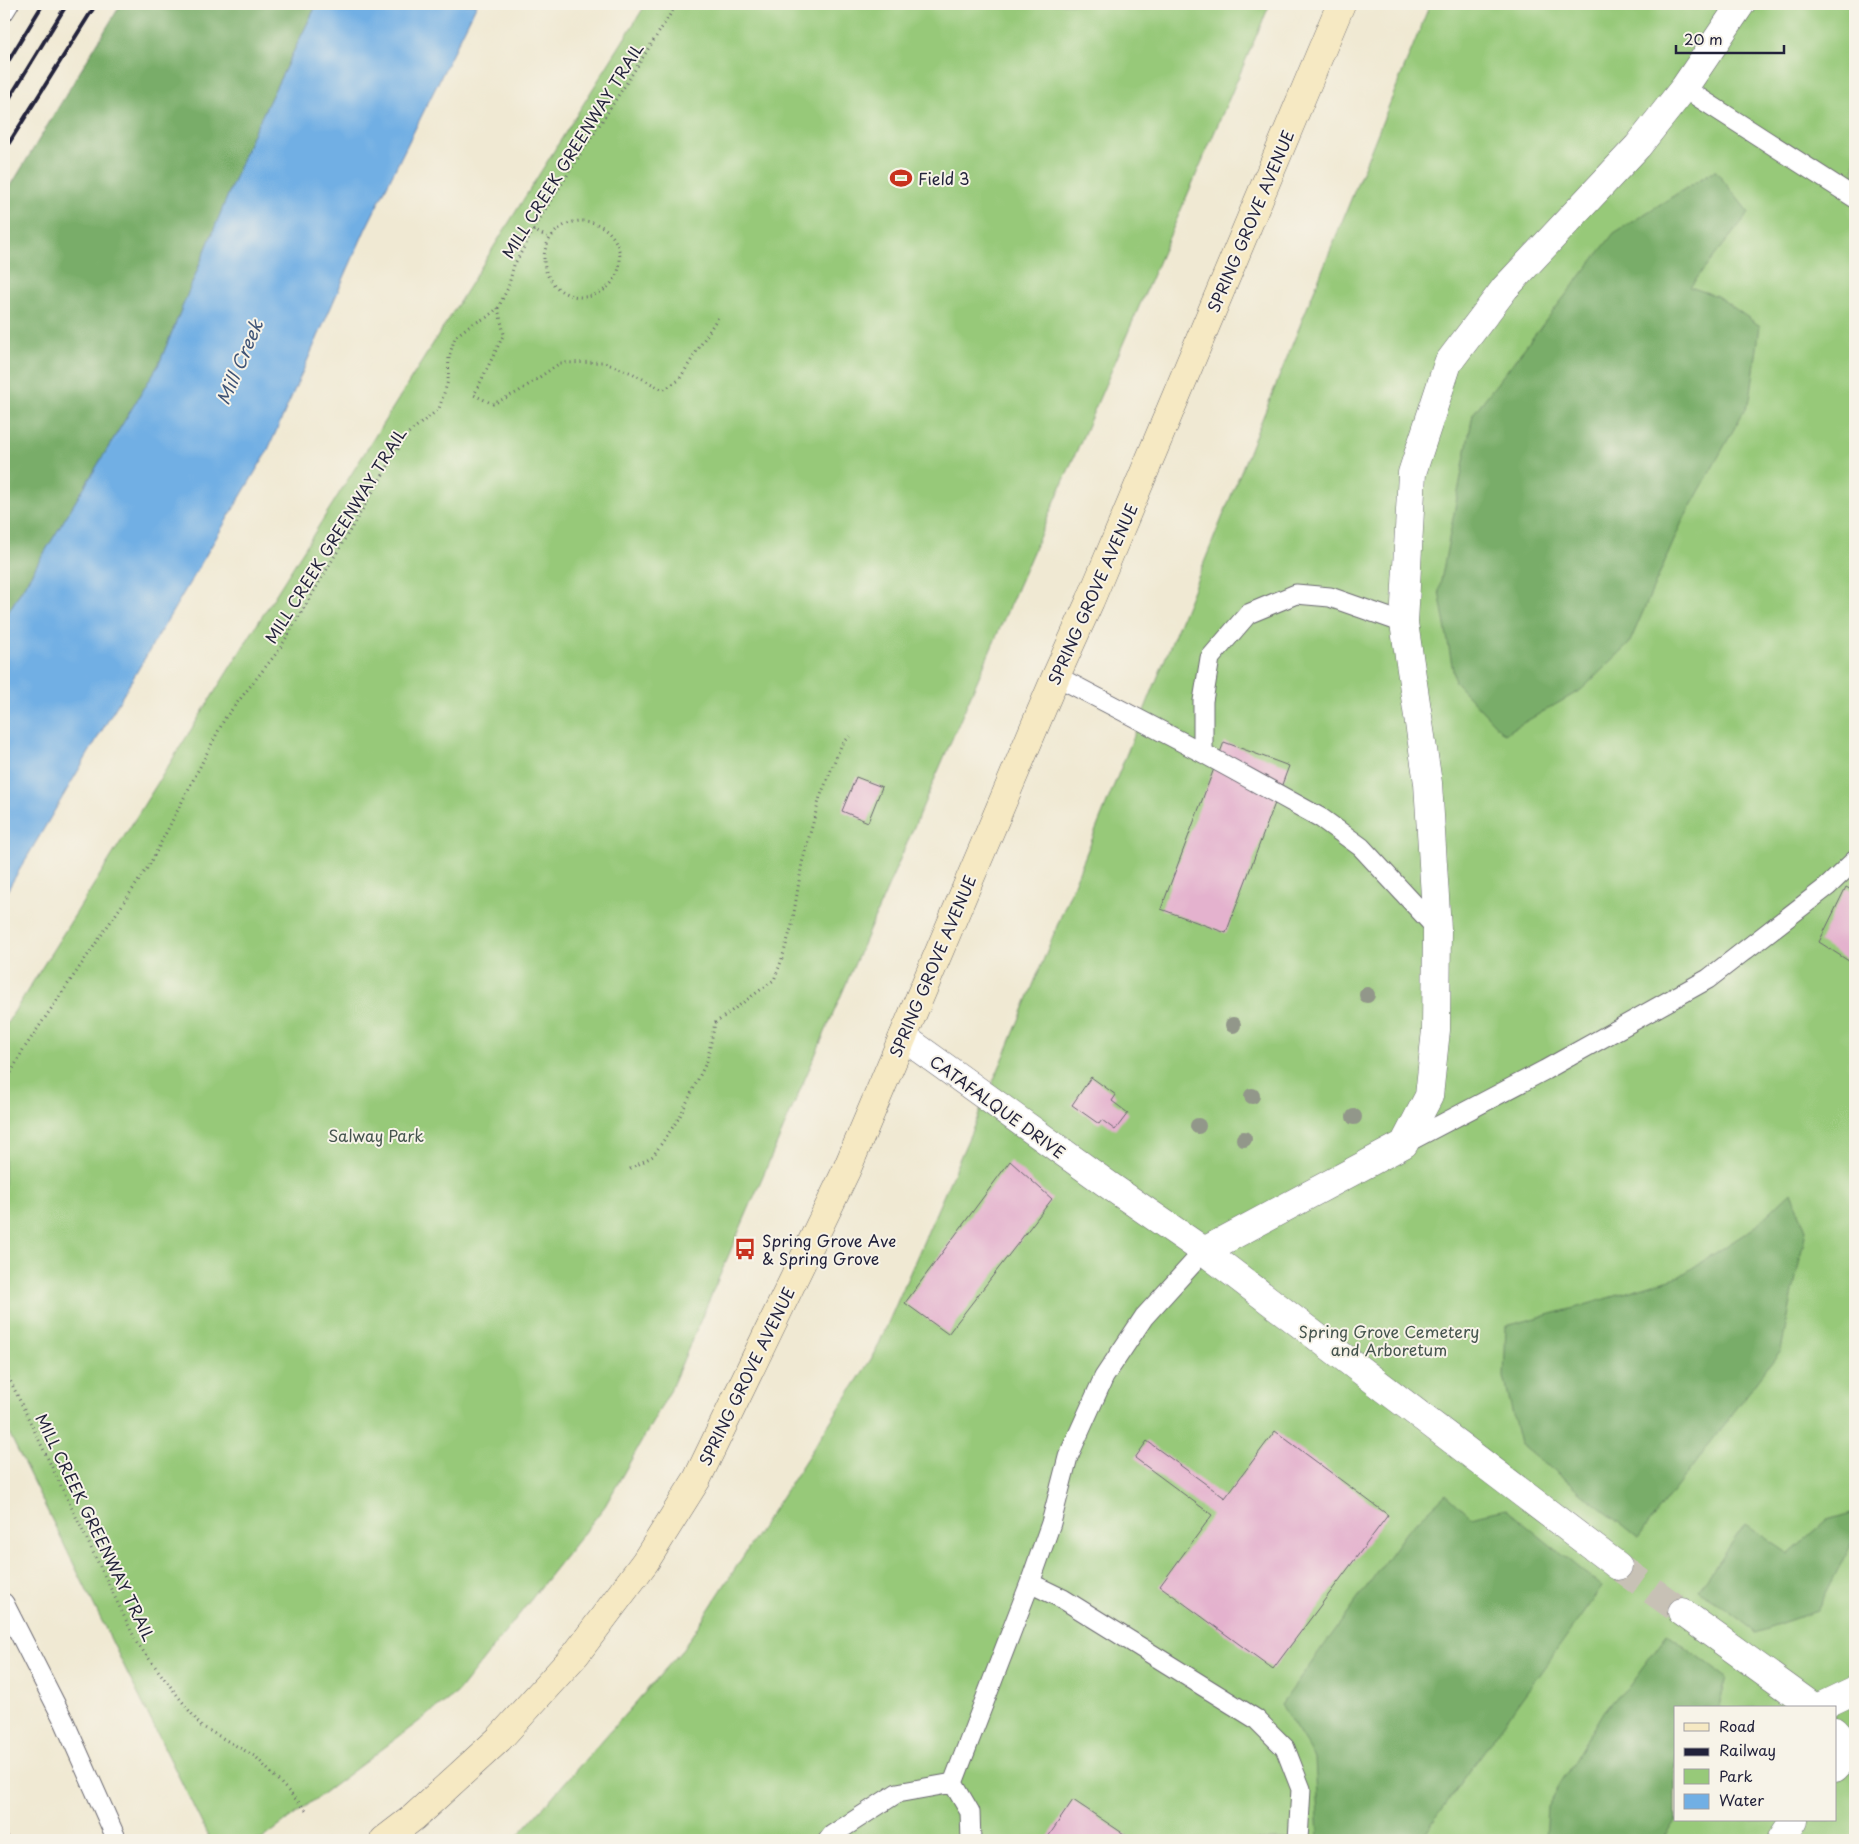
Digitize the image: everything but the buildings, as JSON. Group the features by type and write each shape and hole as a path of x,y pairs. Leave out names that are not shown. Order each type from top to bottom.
{"main road":[{"name":"SPRING GROVE AVENUE","path":"384,1840 414,1817 499,1739 576,1654 645,1562 697,1479 846,1171 1056,676 1094,592 1341,4"}],"street":[{"path":"1204,1251 1404,1144 1429,1096 1436,1030 1437,930 1428,783 1404,623 1412,473 1448,363 1505,288 1638,146 1684,88 1741,4"},
{"name":"CATAFALQUE DRIVE","path":"902,1037 1094,1175 1204,1251 1618,1566"},
{"path":"1682,1612 1813,1706"},
{"path":"1820,1706 1855,1690"},
{"path":"1780,1840 1793,1822"}],"lane":[{"path":"4,12 9,4"},
{"path":"1684,88 1855,198"},
{"path":"1203,753 1203,701 1210,658 1248,614 1296,594 1330,597 1404,623"},
{"path":"1056,676 1203,753 1321,818 1361,847 1437,930"},
{"path":"1404,1144 1545,1070 1708,979 1828,886 1855,860"},
{"path":"953,1783 1030,1583 1051,1523 1068,1457 1104,1377 1144,1317 1204,1251"},
{"path":"1030,1583 1063,1599 1256,1719 1285,1748 1301,1789 1298,1840"},
{"path":"4,1603 64,1721 117,1840"},
{"path":"828,1840 832,1835 897,1793 953,1783"},
{"path":"953,1783 970,1812 971,1840"}],"path":[{"name":"MILL CREEK GREENWAY TRAIL","path":"4,1086 23,1050 150,864 225,718 279,650 407,434 439,409 448,381 448,357 455,337 498,308 508,288 514,265 534,230 677,4"},
{"path":"580,220 593,222 604,227 613,236 619,247 621,259 619,271 613,282 603,291 591,297 578,297 566,294 555,286 547,276 544,250 550,238 568,222 580,220"},
{"path":"534,230 550,238"},
{"path":"498,308 504,334 474,395 493,404 518,392 560,363 602,362 632,372 663,390 679,380 718,317"},
{"path":"630,1169 653,1156 679,1118 707,1062 715,1023 774,980 792,926 802,863 820,797 841,746 850,736"},
{"name":"MILL CREEK GREENWAY TRAIL","path":"4,1368 136,1643 201,1726 256,1758 307,1811"}],"green space":[{"path":"121,4 317,4 252,136 159,364 4,619 4,197"},
{"name":"Salway Park","path":"646,4 1270,4 669,1393 605,1506 457,1693 261,1840 210,1840 4,1423 4,1028"},
{"name":"Spring Grove Cemetery and Arboretum","path":"1430,4 1855,4 1855,1840 514,1840 683,1649 875,1353 1006,1052"},
{"path":"1715,170 1749,213 1690,287 1717,296 1760,326 1750,400 1682,522 1629,644 1581,690 1504,734 1455,682 1439,591 1473,414 1614,233"},
{"path":"1791,1192 1806,1230 1781,1350 1638,1538 1520,1444 1504,1377 1506,1326 1578,1307 1680,1276 1752,1229"},
{"path":"1446,1494 1471,1517 1506,1509 1602,1587 1420,1840 1319,1840 1315,1758 1281,1705 1407,1531"},
{"path":"1855,1512 1855,1536 1817,1611 1755,1632 1699,1590 1745,1524 1789,1554 1827,1520"},
{"path":"1667,1634 1727,1678 1719,1706 1674,1706 1674,1822 1662,1840 1545,1840 1547,1806 1604,1710 1627,1688"}],"water":[{"name":"Mill Creek","path":"317,4 477,4 366,228 267,452 4,896 4,619 159,364 252,136"}],"tunnel":[{"path":"1618,1566 1682,1612"}],"railway":[{"path":"4,68 43,4"},
{"path":"4,107 67,4"},
{"path":"4,151 96,4"}],"place":[{"name":"Field 3","path":"901,178"},
{"name":"Spring Grove Ave & Spring Grove","path":"745,1249"}]}
